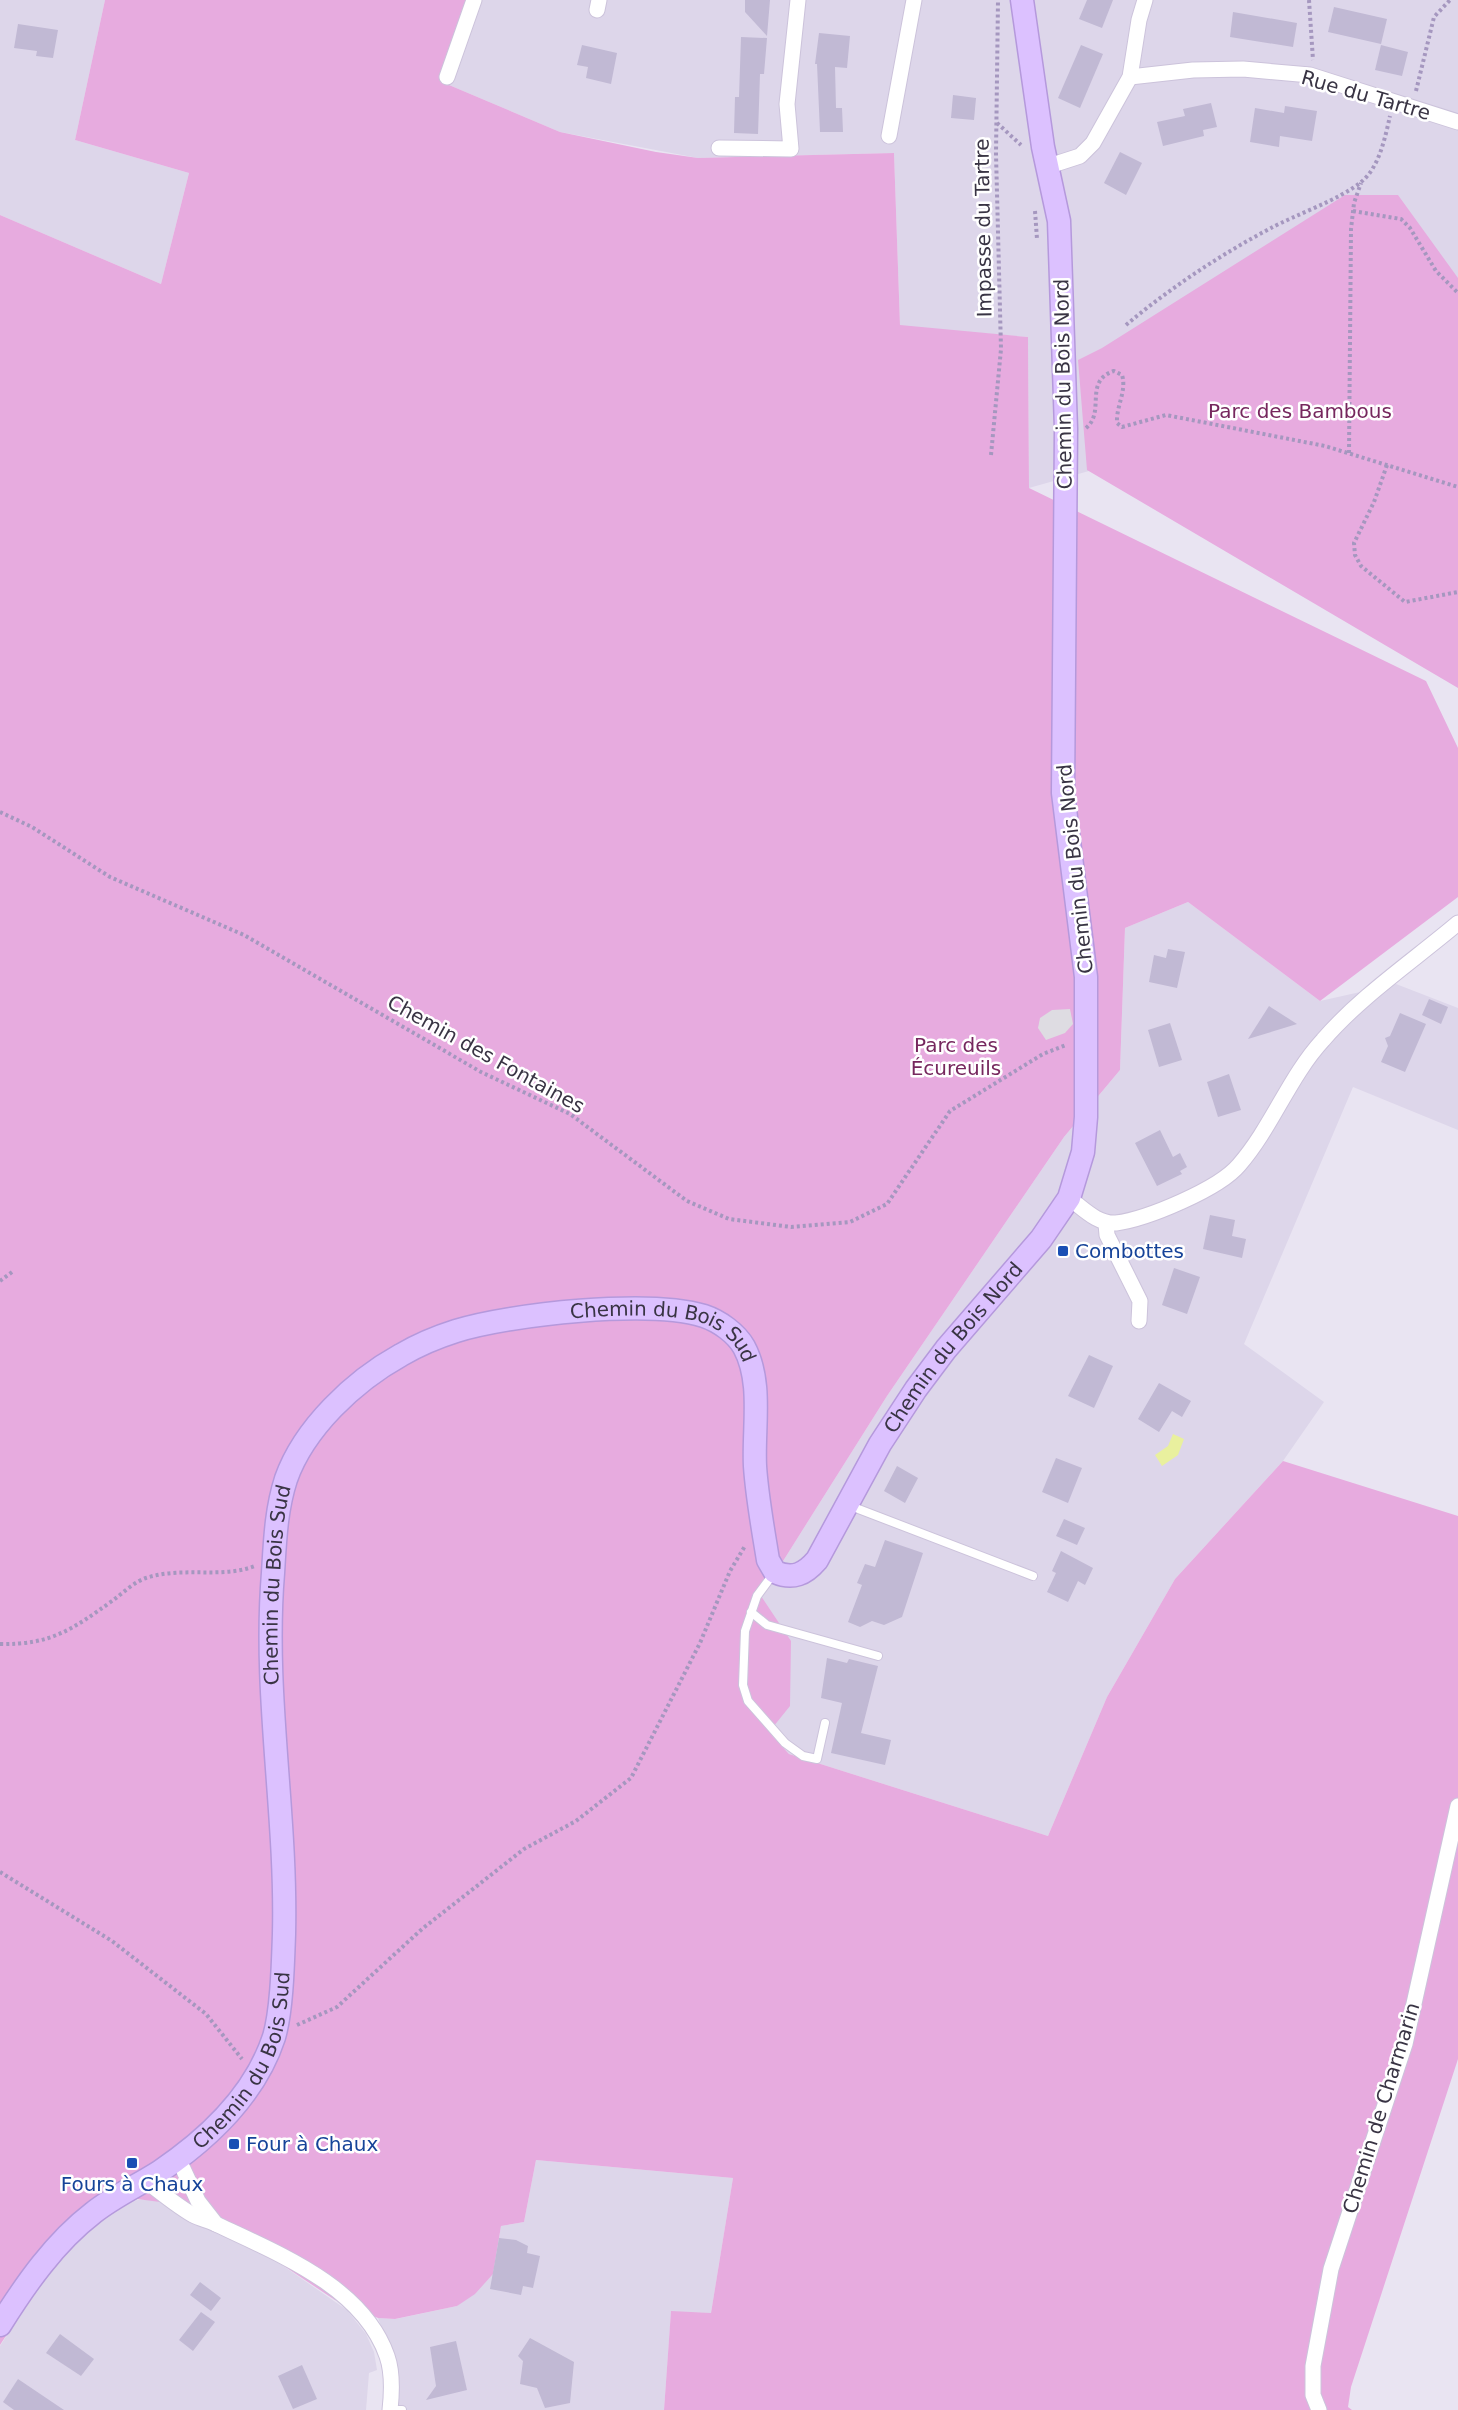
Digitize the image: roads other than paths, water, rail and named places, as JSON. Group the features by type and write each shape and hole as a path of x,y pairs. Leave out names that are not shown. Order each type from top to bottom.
{"street":[{"path":"447,77 474,0"},
{"path":"719,148 791,149 787,104 798,0"},
{"path":"889,136 914,0"},
{"name":"Chemin du Bois Nord","path":"772,1566 794,1576 808,1571 817,1560 880,1444 916,1389 946,1349 1041,1239 1069,1198 1083,1152 1086,1117 1086,977 1063,793 1066,429 1059,222 1045,157 1022,0"},
{"path":"1045,157 1080,156 1093,143 1130,77 1145,0"},
{"name":"Rue du Tartre","path":"1130,77 1193,70 1243,69 1310,75 1412,106 1458,123"},
{"path":"1069,1198 1106,1224 1128,1222 1182,1202 1238,1167 1308,1057 1337,1023 1458,923"},
{"path":"1106,1224 1107,1235 1140,1301 1139,1321"},
{"name":"Chemin du Bois Sud","path":"0,2325 20,2293 56,2249 92,2213 202,2141 238,2103 255,2076 274,2036 283,1962 285,1883 269,1667 276,1520 286,1479 301,1445 339,1403 377,1369 428,1341 459,1330 519,1318 616,1309 670,1311 705,1316 727,1328 743,1346 756,1395 755,1466 772,1566"},
{"name":"Chemin de Charmarin","path":"1319,2410 1313,2395 1313,2366 1331,2269 1405,2044 1458,1806"},
{"path":"178,2158 198,2201 216,2224"},
{"path":"145,2180 195,2216 216,2224 323,2280 352,2304 373,2329 387,2356 392,2379 390,2410"}],"lane":[{"path":"847,1505 1033,1576"},
{"path":"772,1566 751,1612 743,1648 743,1684 748,1701 785,1743 803,1756 817,1759 825,1723"},
{"path":"751,1612 767,1625 878,1656"},
{"path":"390,2410 402,2410"}],"place":[{"name":"Combottes","path":"1063,1251"},
{"name":"Four à Chaux","path":"234,2144"},
{"name":"Fours à Chaux","path":"132,2163"}],"park label":[{"name":"Parc des Bambous","path":"1300,411"},
{"name":"Parc des Écureuils","path":"956,1056"}]}
